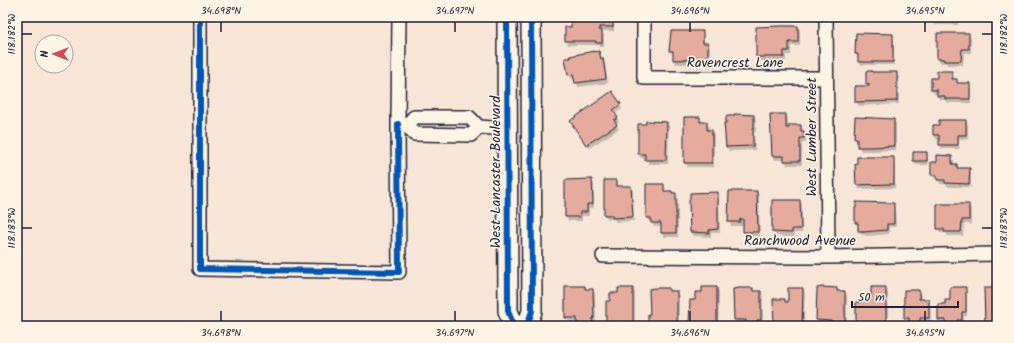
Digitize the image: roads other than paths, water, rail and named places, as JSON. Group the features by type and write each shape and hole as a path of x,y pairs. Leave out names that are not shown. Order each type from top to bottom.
{"street":[{"path":"200,17 200,268 399,272 403,124 399,17"},
{"name":"West Lancaster Boulevard","path":"507,17 508,311 514,326"},
{"path":"527,326 532,311 531,17"},
{"name":"Ravencrest Lane","path":"644,17 644,78 826,78"},
{"name":"West Lumber Street","path":"826,17 828,257"},
{"path":"403,124 414,117 469,117 479,127 507,129"},
{"path":"403,124 414,134 471,135 479,127"},
{"name":"Ranchwood Avenue","path":"603,256 828,257 997,254"}]}
